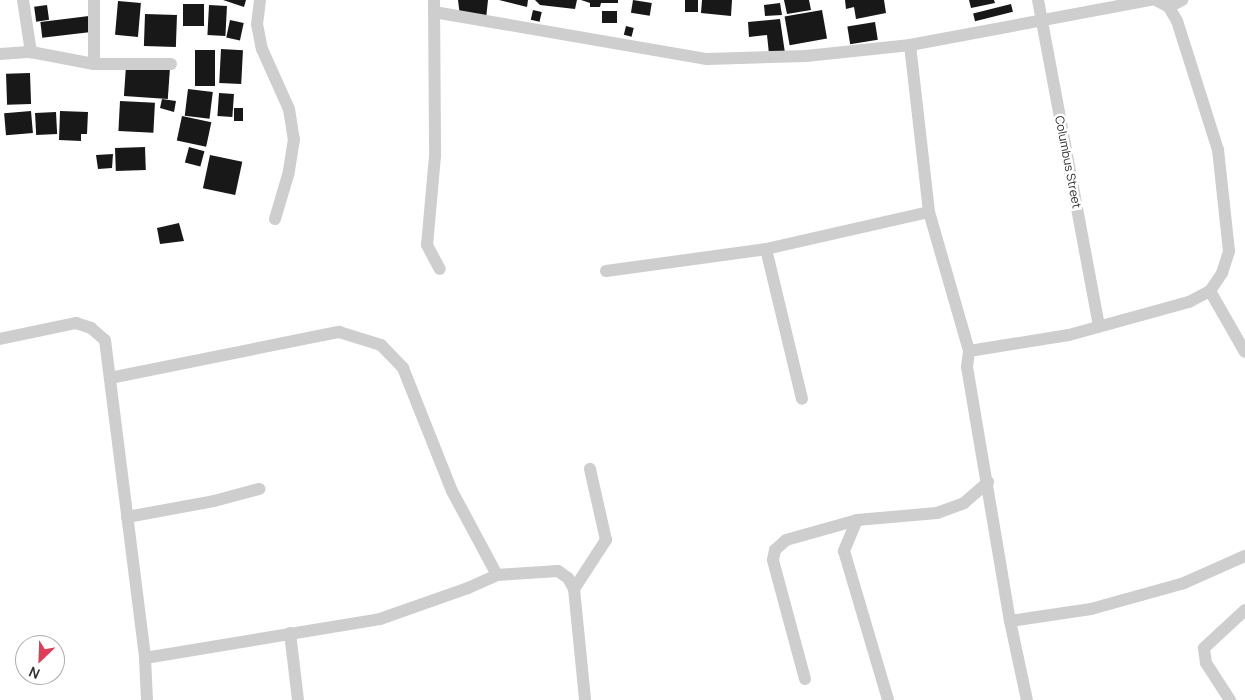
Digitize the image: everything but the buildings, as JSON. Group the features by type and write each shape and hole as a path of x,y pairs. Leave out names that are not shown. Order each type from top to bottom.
{"street":[{"path":"23,0 31,52"},
{"path":"94,0 94,64"},
{"path":"260,0 257,24 262,49 290,109 294,140 275,219"},
{"name":"Columbus Street","path":"1038,0 1099,325"},
{"path":"440,269 427,245 435,156 434,6 707,59 806,56 910,45 1042,22 1151,0"},
{"path":"968,351 1069,335 1099,325 1131,319 1189,302 1210,291 1222,273 1228,252 1218,150 1178,21 1169,7 1156,0"},
{"path":"1169,7 1182,0"},
{"path":"910,45 929,212 968,351 968,366 1010,621 1027,700"},
{"path":"0,54 31,52 94,64 171,64"},
{"path":"606,271 766,249 929,212"},
{"path":"766,249 802,399"},
{"path":"1210,291 1245,352"},
{"path":"0,339 76,323 91,328 105,340 145,658 147,700"},
{"path":"110,378 338,332 380,345 403,368 452,491 497,575"},
{"path":"574,589 606,540 590,469"},
{"path":"805,678 773,560 775,550 786,540 857,520 937,513 964,503 988,482"},
{"path":"127,517 214,501 258,488"},
{"path":"857,520 844,551 888,700"},
{"path":"1010,621 1091,609 1184,583 1245,556"},
{"path":"145,658 380,619 468,588 497,575 558,571 568,578 574,589 585,700"},
{"path":"1230,700 1206,663 1204,648 1245,610"},
{"path":"290,633 298,700"}]}
